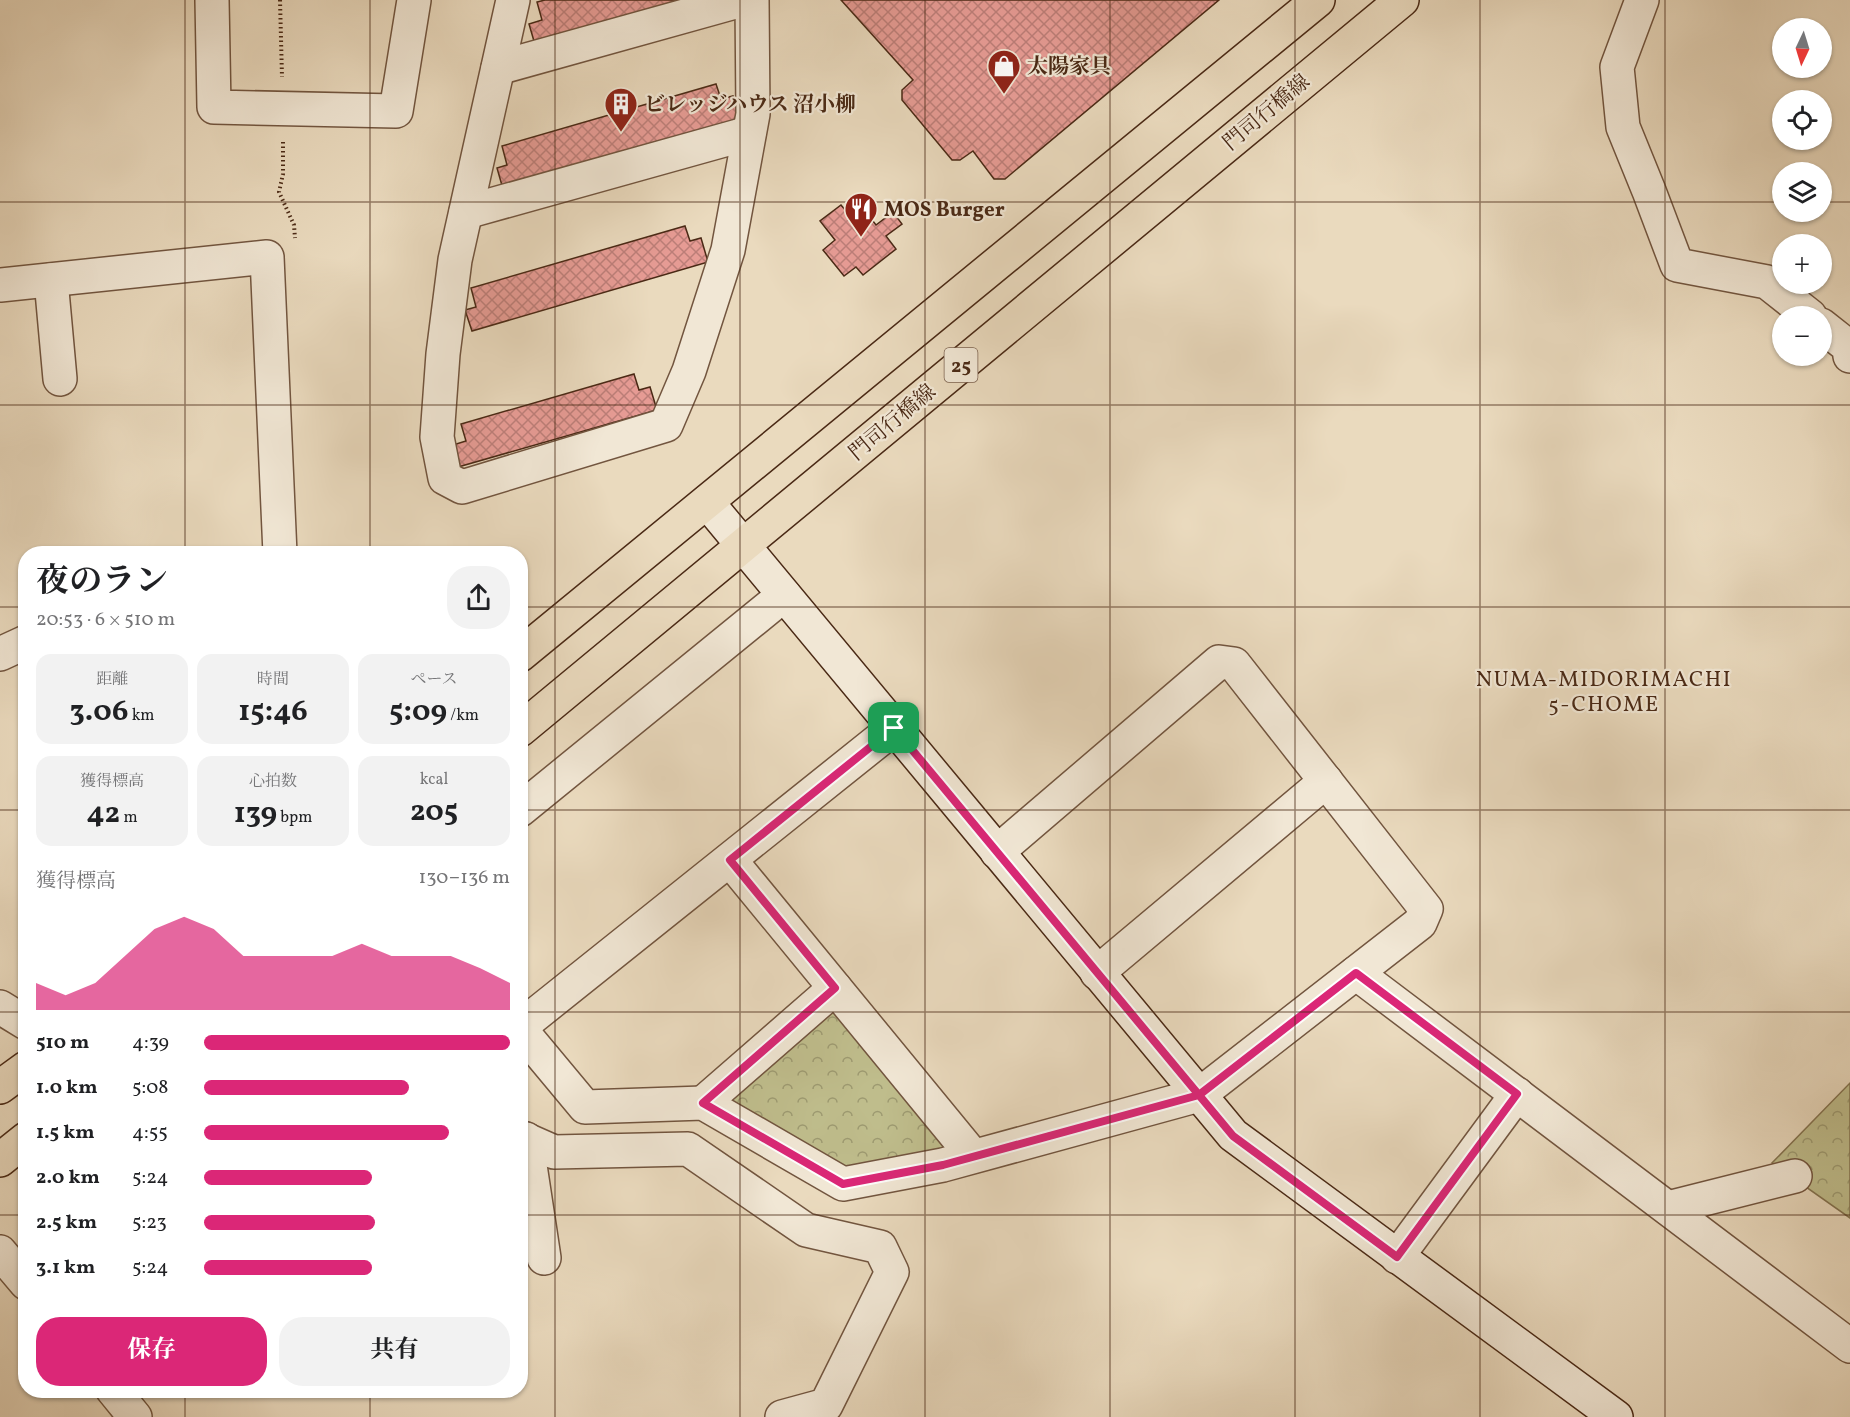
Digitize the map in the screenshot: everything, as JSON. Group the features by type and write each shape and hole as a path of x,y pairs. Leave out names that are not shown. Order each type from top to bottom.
{"main road":[{"path":"528,648 1318,0"},
{"name":"門司行橋線","path":"528,723 1402,0"},
{"path":"0,1087 18,1074"},
{"path":"0,1160 18,1145"}],"street":[{"path":"212,0 214,107 396,111 414,0"},
{"path":"513,0 455,260 443,354 437,437 445,478 462,487 666,425 689,371 728,250 753,114 752,0"},
{"path":"498,68 742,0"},
{"path":"1642,0 1617,67 1623,127 1677,265 1767,282 1797,306"},
{"path":"466,212 749,133"},
{"path":"0,285 267,257 280,546"},
{"path":"51,280 60,379"},
{"path":"1832,334 1849,347 1850,356"},
{"path":"707,502 1233,1136 1616,1417"},
{"path":"528,803 783,595"},
{"path":"528,1038 585,1107 703,1103 843,1184 943,1165 1199,1095 1420,923 1426,909 1234,664 1219,662 997,852"},
{"path":"528,1022 894,728"},
{"path":"1097,973 1326,781"},
{"path":"730,860 973,1156"},
{"path":"1356,973 1850,1346"},
{"path":"703,1103 835,988"},
{"path":"0,1007 18,1018"},
{"path":"1397,1257 1517,1094"},
{"path":"528,1140 554,1152 688,1149 806,1230 880,1247 892,1272 827,1411 783,1417"},
{"path":"528,1167 544,1258"},
{"path":"1668,1208 1795,1176"},
{"path":"0,1252 18,1273"},
{"path":"120,1398 135,1417"}],"green space":[{"path":"836,1009 949,1150 844,1180 721,1095"},
{"path":"1850,1083 1850,1218 1772,1163"}],"building":[{"path":"545,0 696,0 536,48 529,24 542,20 537,2"},
{"name":"太陽家具","path":"841,0 1219,0 1005,179 994,179 973,151 960,160 952,160 902,100 902,90 913,80"},
{"name":"ビレッジハウス 沼小柳","path":"716,84 721,99 733,96 740,121 503,189 497,168 507,165 502,146"},
{"name":"MOS Burger","path":"858,202 876,225 893,212 902,224 886,236 896,249 863,275 856,267 844,276 823,250 835,240 820,221 841,205 846,211"},
{"path":"685,226 690,241 701,238 708,262 472,331 465,310 476,307 471,288"},
{"path":"634,374 639,390 650,387 657,410 458,467 453,445 466,441 461,424"}],"place":[{"name":"太陽家具","path":"1004,95"},
{"name":"ビレッジハウス 沼小柳","path":"621,133"},
{"name":"MOS Burger","path":"861,238"}],"district":[{"name":"NUMA-MIDORIMACHI 5-CHOME","path":"1604,690"}],"route":[{"path":"894,728 730,860 835,988 703,1103 843,1184 943,1165 1199,1095 1356,973 1517,1094 1397,1257 1233,1136 1199,1095 1097,973 894,728"}]}
